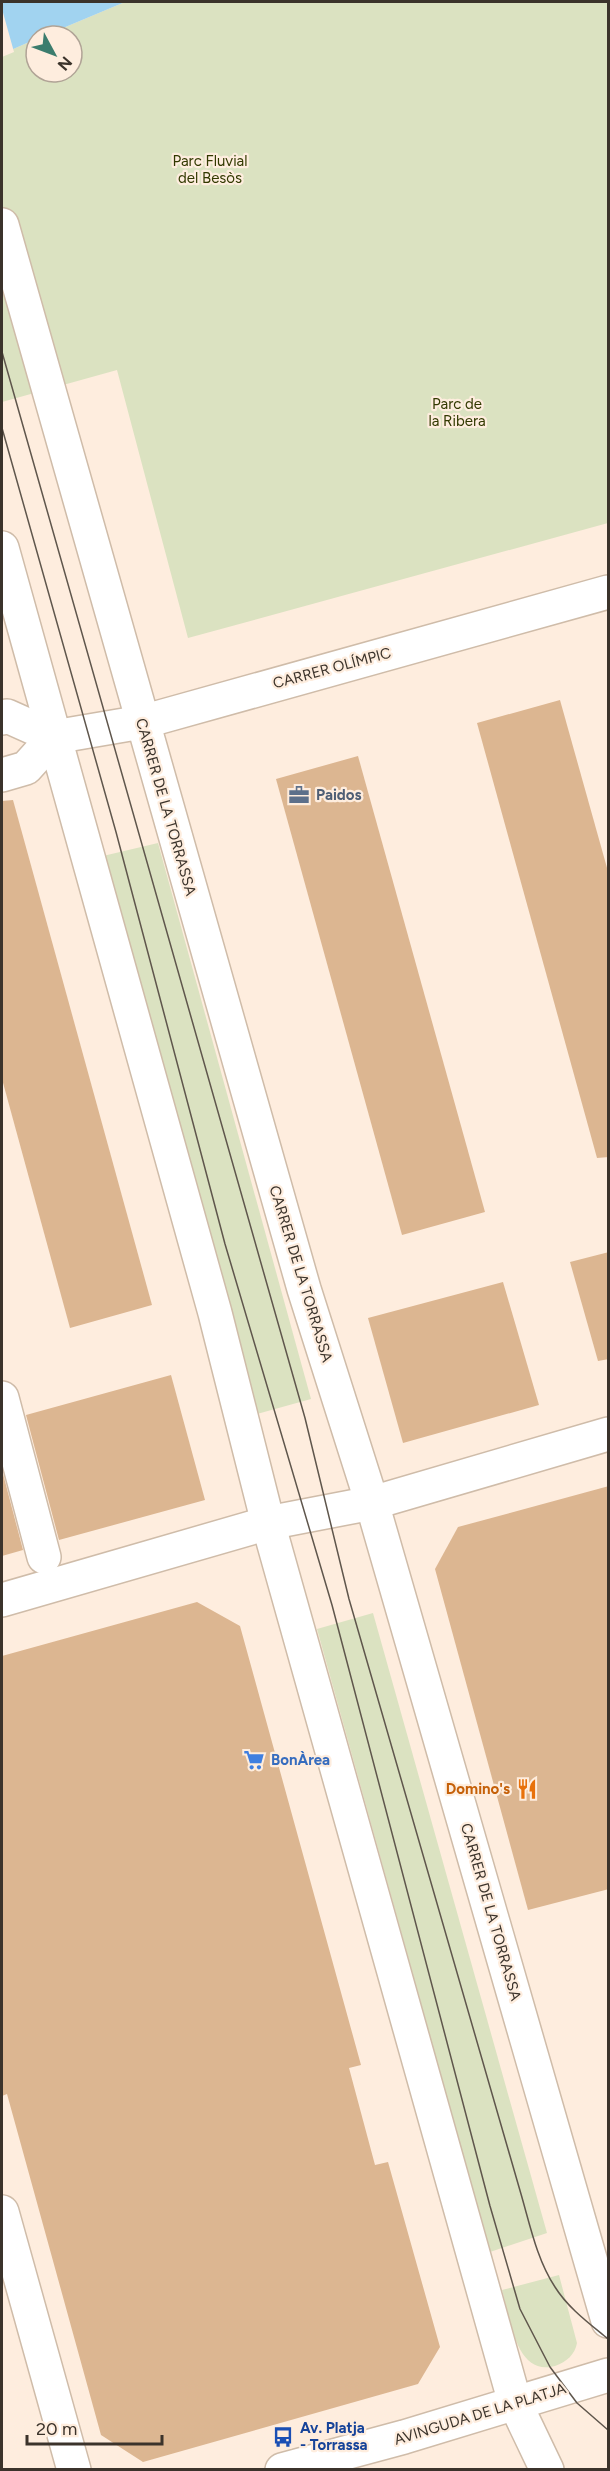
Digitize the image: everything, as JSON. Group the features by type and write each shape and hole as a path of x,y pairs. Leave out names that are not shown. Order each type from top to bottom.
{"street":[{"name":"CARRER DE LA TORRASSA","path":"2,225 304,1289 372,1503 609,2320"},
{"path":"2,548 216,1313 268,1523 515,2403 547,2469"},
{"name":"CARRER OLÍMPIC","path":"54,737 142,722 609,592"},
{"path":"2,718 8,716 54,737"},
{"path":"2,775 26,768 54,737"},
{"path":"2,1398 44,1557"},
{"path":"2,1600 268,1523 372,1503 609,1434"},
{"path":"2,2212 74,2469"},
{"name":"AVINGUDA DE LA PLATJA","path":"282,2469 404,2437 609,2375"}],"green space":[{"path":"125,2 608,2 608,523 188,638 117,370 2,402 2,54 24,44 24,84 84,84 84,24 73,24"},
{"path":"158,843 311,1399 257,1414 103,856"},
{"path":"373,1613 547,2233 490,2252 317,1629"},
{"path":"559,2275 577,2343 570,2357 563,2362 555,2366 542,2367 531,2362 516,2342 502,2290"}],"water":[{"path":"2,2 125,2 73,24 24,24 24,44 2,54"}],"pier":[{"path":"2,9 14,52 2,57"}],"building":[{"path":"560,700 609,875 609,1157 597,1158 477,723"},
{"path":"358,756 485,1212 402,1235 276,779"},
{"path":"13,800 152,1305 70,1328 2,1079 2,801"},
{"path":"609,1252 609,1359 598,1361 570,1262"},
{"path":"503,1282 539,1405 403,1443 368,1318"},
{"path":"171,1375 205,1500 59,1540 26,1415"},
{"path":"2,1470 23,1550 2,1556"},
{"path":"609,1486 609,1889 528,1910 435,1569 458,1527"},
{"path":"197,1602 240,1626 361,2065 349,2068 375,2165 388,2162 440,2347 418,2384 143,2462 101,2435 7,2094 2,2096 2,1656"}],"tram line":[{"path":"2,352 305,1418 349,1599 535,2242 543,2265 560,2295 608,2339"},
{"path":"2,428 116,832 225,1244 332,1605 490,2206 520,2309 550,2367 577,2403 608,2430"}],"place":[{"name":"Paidos","path":"299,795"},
{"name":"BonÀrea","path":"254,1760"},
{"name":"Domino's","path":"527,1789"},
{"name":"Av. Platja - Torrassa","path":"283,2437"}],"park label":[{"name":"Parc Fluvial del Besòs","path":"210,170"},
{"name":"Parc de la Ribera","path":"457,412"}]}
